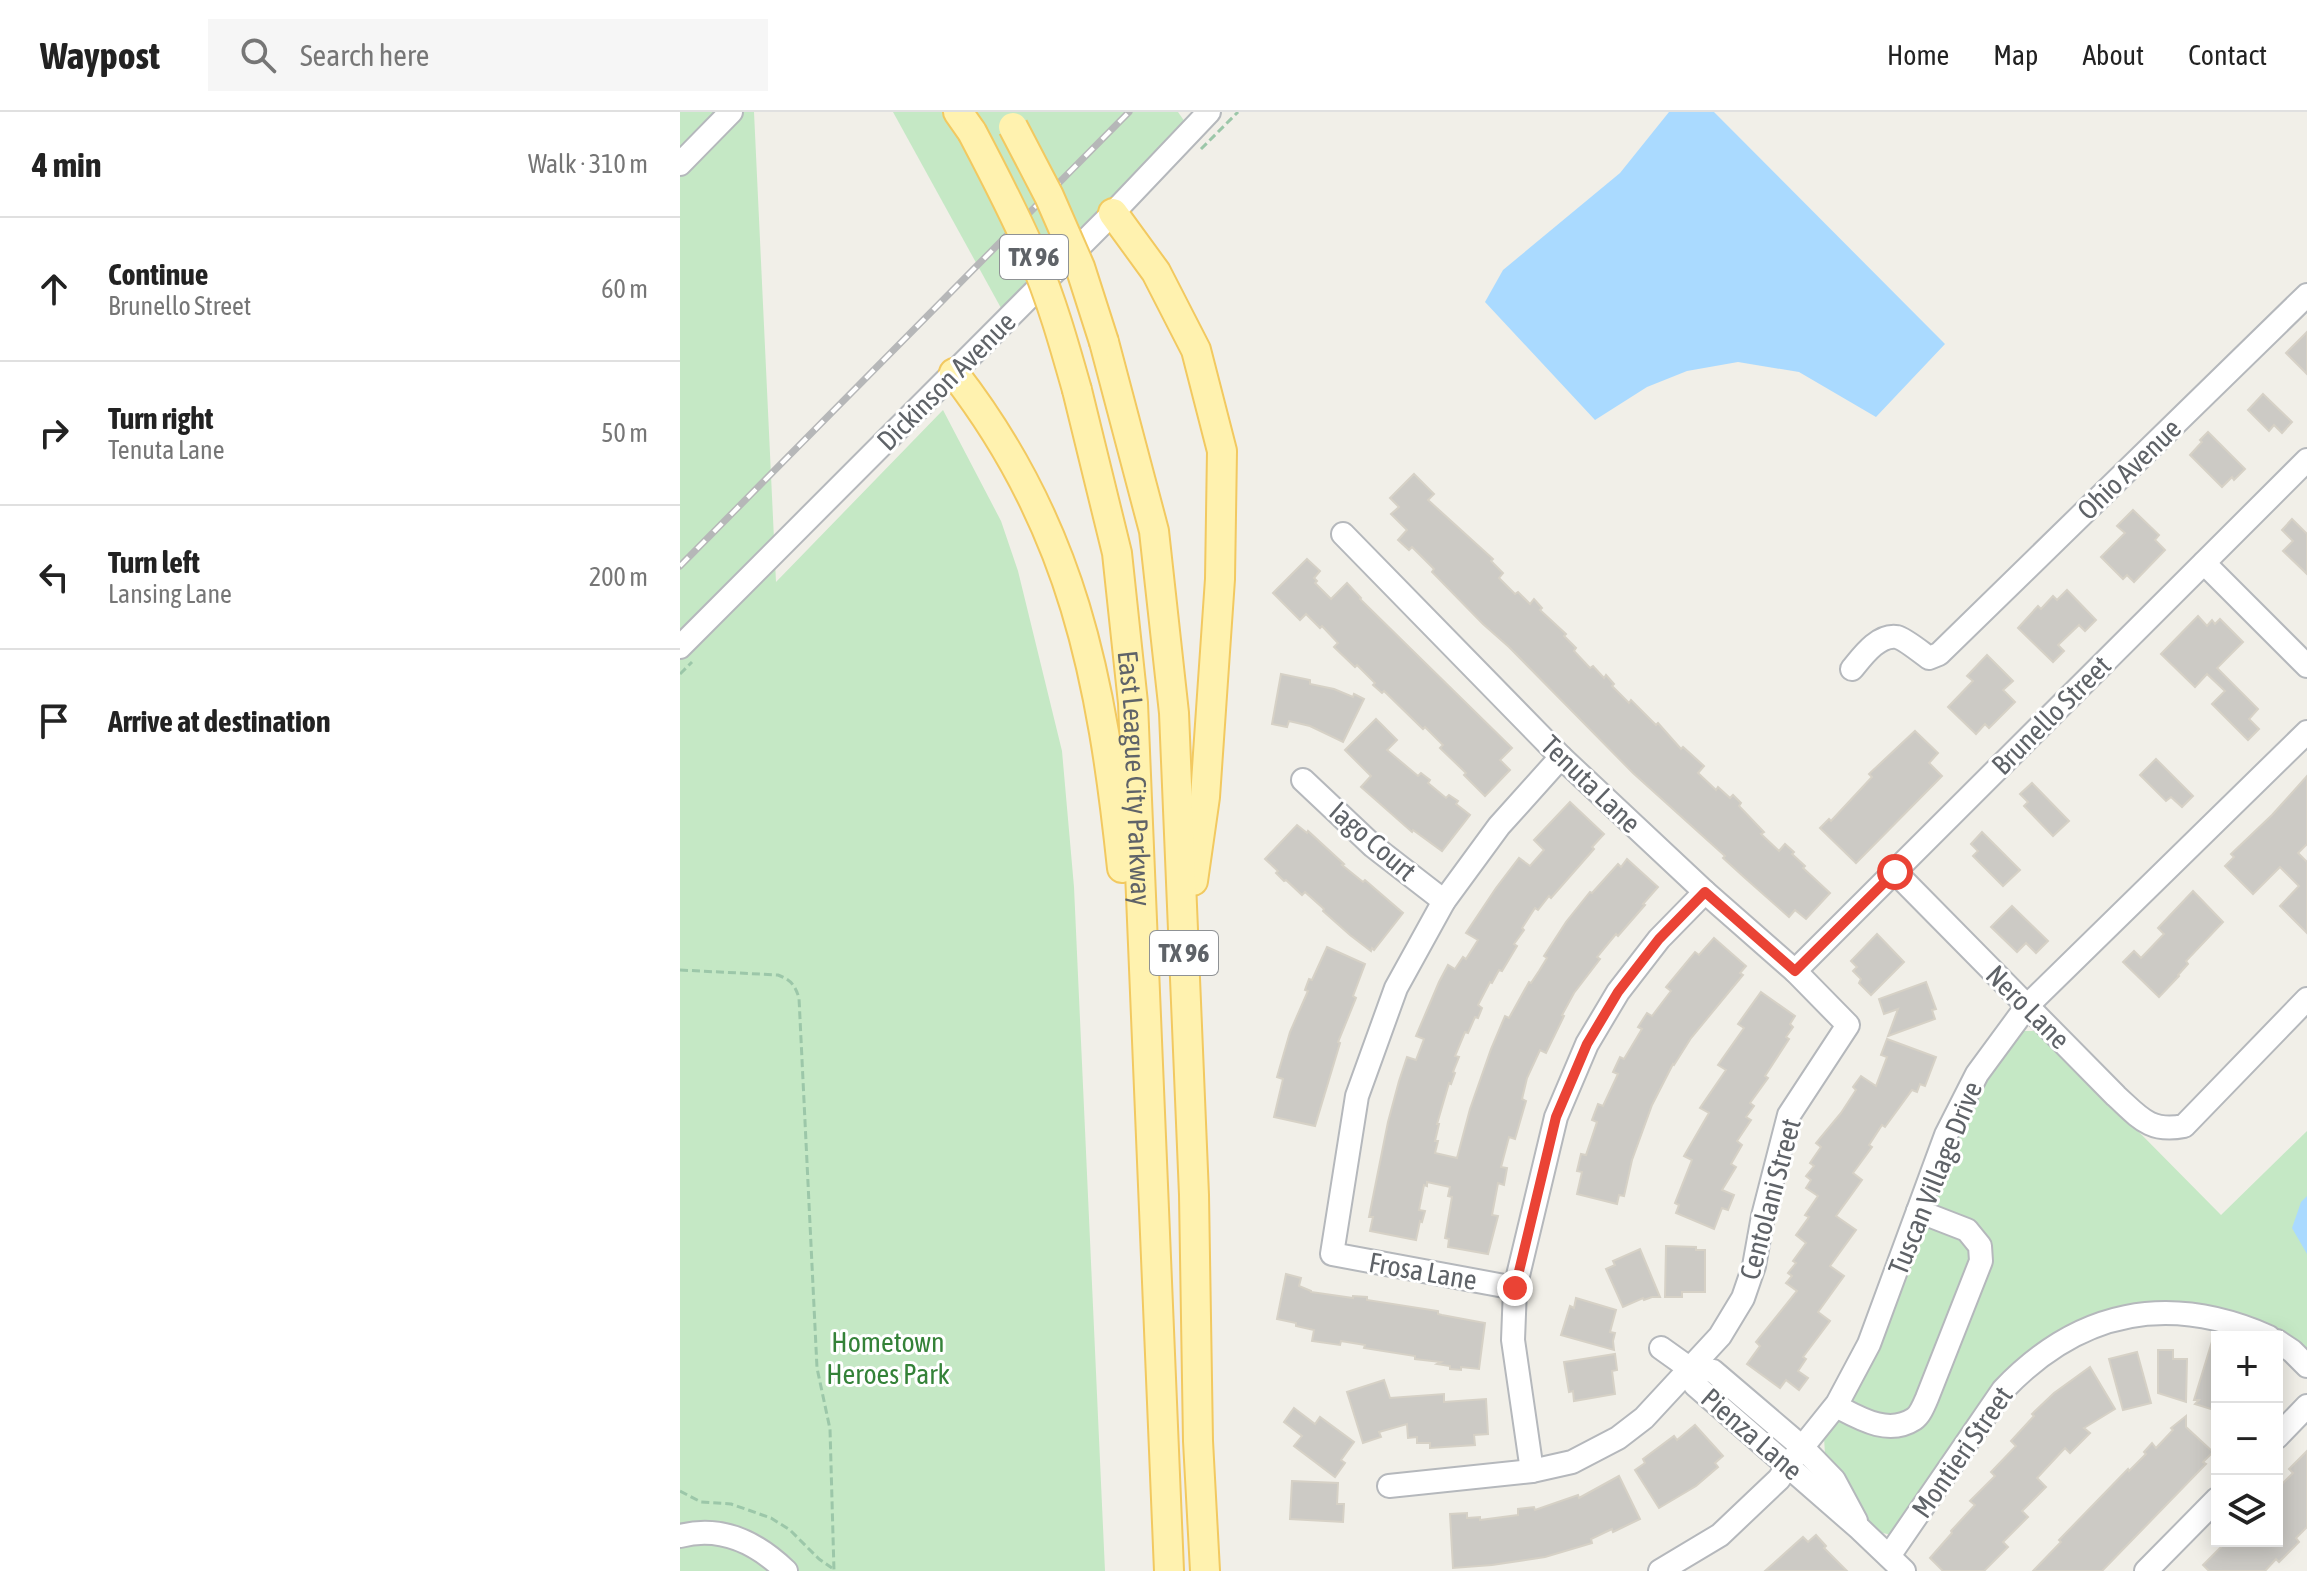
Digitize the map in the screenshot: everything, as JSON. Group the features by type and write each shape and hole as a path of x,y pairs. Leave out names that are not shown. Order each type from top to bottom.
{"main road":[{"name":"East League City Parkway","path":"1008,119 1049,196 1080,267 1104,342 1154,531 1174,713 1194,1195 1198,1441 1205,1571"},
{"name":"East League City Parkway","path":"965,122 1005,193 1058,323 1117,553 1133,703 1169,1571"},
{"path":"1113,213 1156,272 1196,350 1222,451 1220,579 1205,797 1184,949"},
{"path":"954,373 987,416 1035,500 1060,557 1087,645 1116,812 1125,891 1136,1117 1154,1223"}],"street":[{"path":"680,164 731,112"},
{"name":"Dickinson Avenue","path":"680,647 1113,213 1209,112"},
{"name":"Ohio Avenue","path":"1852,669 1865,653 1883,639 1897,637 1929,658 1939,654 2307,295"},
{"name":"Brunello Street","path":"1795,971 2307,460"},
{"name":"Tenuta Lane","path":"1343,534 1561,757 1705,892 1795,971 1848,1025"},
{"path":"2204,563 2307,666"},
{"name":"Tuscan Village Drive","path":"1660,1571 1720,1535 1779,1479 1836,1406 1869,1344 1946,1135 1977,1074 2027,1006 2307,732"},
{"path":"1444,901 1499,826 1561,757"},
{"name":"Iago Court","path":"1303,780 1373,846 1444,901"},
{"name":"Nero Lane","path":"1895,872 2116,1096 2147,1124 2158,1128 2184,1126 2307,999"},
{"path":"1532,1471 1513,1340 1515,1288 1556,1117 1587,1044 1618,992 1659,939 1705,892"},
{"name":"Frosa Lane","path":"1444,901 1396,988 1357,1096 1332,1254 1515,1288"},
{"name":"Centolani Street","path":"1389,1486 1532,1471 1572,1462 1618,1438 1644,1418 1720,1336 1743,1298 1754,1266 1763,1216 1789,1115 1848,1025"},
{"path":"1836,1406 1873,1424 1899,1425 1916,1418 1927,1398 1981,1261 1980,1246 1967,1230 1918,1211"},
{"name":"Montieri Street","path":"1896,1563 2003,1390 2033,1361 2067,1338 2113,1320 2155,1313 2204,1317 2252,1331"},
{"path":"2283,1345 2307,1366"},
{"path":"1661,1348 1689,1368"},
{"name":"Pienza Lane","path":"1860,1529 1834,1480 1802,1447 1713,1371 1689,1368 1695,1385 1896,1563"},
{"path":"2283,1431 2307,1406"},
{"path":"2146,1571 2211,1505"},
{"path":"680,1536 705,1532 741,1538 786,1571"}],"path":[{"path":"680,970 778,975 789,979 799,998 817,1368 830,1429 834,1570"},
{"path":"680,1491 701,1502 740,1507 771,1518 790,1530 834,1570"}],"green space":[{"name":"Hometown Heroes Park","path":"680,112 754,112 776,582 943,410 1001,521 1018,571 1062,751 1074,887 1105,1571 680,1571"},
{"path":"893,112 1178,112 1185,122 1001,308"},
{"path":"2024,1031 2034,1031 2044,1036 2221,1215 2307,1131 2307,1350 2283,1337 2283,1331 2271,1331 2213,1310 2047,1342 1892,1535 1878,1532 1871,1528 1849,1486 1825,1455 1824,1437 1878,1344 1975,1096"}],"water":[{"path":"1669,112 1714,112 1945,344 1876,417 1799,372 1738,362 1687,371 1647,387 1595,420 1485,302 1503,270 1620,173"},
{"path":"2307,1196 2307,1254 2292,1228 2301,1202"}],"building":[{"path":"2307,332 2307,374 2286,353"},
{"path":"2263,394 2292,422 2282,433 2274,425 2269,431 2248,410"},
{"path":"2208,432 2245,469 2222,487 2190,455"},
{"path":"1414,474 1434,494 1428,500 1493,559 1491,561 1503,573 1499,578 1515,594 1518,592 1530,604 1534,599 1542,608 1540,610 1566,634 1564,636 1576,648 1574,651 1590,668 1593,666 1604,678 1606,675 1629,703 1631,700 1656,725 1658,723 1681,749 1683,747 1704,766 1698,773 1716,790 1718,787 1730,798 1733,795 1741,803 1739,806 1764,832 1761,834 1779,851 1785,844 1794,852 1792,854 1805,866 1803,868 1830,893 1806,919 1795,910 1789,917 1723,858 1725,856 1633,773 1483,624 1412,547 1409,550 1398,540 1407,530 1391,514 1399,507 1390,498"},
{"path":"2133,510 2159,535 2155,540 2165,550 2134,582 2127,575 2123,579 2101,557 2125,533 2117,526"},
{"path":"2292,519 2307,534 2307,574 2283,551 2293,541 2282,530"},
{"path":"1307,559 1320,571 1314,578 1315,583 1331,599 1347,583 1512,748 1500,760 1510,770 1485,796 1440,748 1443,745 1425,727 1423,729 1384,691 1382,693 1357,665 1355,667 1334,647 1338,643 1322,626 1320,628 1306,614 1300,620 1273,593"},
{"path":"2067,590 2096,620 2085,631 2079,625 2058,645 2064,651 2053,662 2018,628 2038,606 2041,609 2053,596 2057,600"},
{"path":"2198,616 2207,626 2212,620 2215,624 2220,619 2243,642 2217,668 2258,709 2249,719 2259,729 2248,740 2212,704 2225,691 2207,674 2195,687 2161,654"},
{"path":"1987,655 2013,681 2003,690 2015,702 1989,728 1985,724 1976,734 1948,707 1973,681 1967,676"},
{"path":"1281,674 1310,680 1310,684 1364,699 1343,742 1310,726 1289,721 1287,727 1272,724"},
{"path":"1376,719 1397,740 1387,750 1418,776 1421,773 1430,780 1428,783 1446,798 1449,795 1458,801 1456,804 1470,815 1442,851 1412,832 1361,787 1371,776 1345,750"},
{"path":"1915,731 1938,753 1929,763 1942,776 1856,863 1820,828 1829,819 1831,821 1872,777 1869,774"},
{"path":"2156,759 2193,796 2182,807 2171,797 2166,801 2140,775"},
{"path":"2307,776 2307,844 2298,853 2307,862 2307,933 2280,906 2299,886 2280,867 2253,894 2225,866 2234,857 2231,854"},
{"path":"2032,783 2069,821 2053,836 2024,806 2028,802 2020,794"},
{"path":"1570,802 1604,834 1551,898 1549,896 1538,910 1535,908 1502,971 1499,970 1490,982 1478,1005 1482,1008 1478,1018 1475,1017 1468,1033 1465,1032 1455,1056 1459,1057 1437,1124 1435,1153 1457,1158 1470,1109 1505,1016 1509,1018 1547,958 1544,956 1590,892 1627,859 1658,887 1597,957 1600,959 1574,993 1562,1015 1546,1053 1540,1050 1527,1078 1522,1099 1526,1101 1515,1139 1509,1137 1501,1167 1507,1168 1504,1185 1498,1183 1492,1215 1498,1216 1488,1254 1448,1247 1449,1239 1445,1238 1452,1197 1448,1196 1450,1187 1427,1182 1419,1210 1425,1211 1416,1240 1370,1231 1373,1217 1369,1217 1399,1081 1407,1057 1416,1060 1424,1039 1416,1036 1439,982 1448,965 1455,969 1463,957 1466,959 1478,940 1466,933 1496,888 1519,858 1530,866 1544,850 1534,840"},
{"path":"1297,825 1308,831 1342,865 1363,882 1365,880 1403,913 1374,950 1372,948 1371,951 1350,935 1305,892 1302,895 1284,881 1265,859"},
{"path":"1982,832 2020,870 2003,886 1973,856 1978,851 1971,844"},
{"path":"2193,891 2223,922 2186,961 2188,964 2179,976 2159,997 2123,962 2134,951 2141,958 2164,934 2158,928"},
{"path":"2012,906 2048,941 2036,953 2026,943 2017,952 1991,927"},
{"path":"1877,934 1904,962 1871,995 1859,983 1861,979 1853,971 1857,967 1851,961"},
{"path":"1714,938 1746,966 1740,973 1743,975 1673,1064 1652,1105 1632,1160 1624,1196 1619,1195 1617,1204 1577,1194 1582,1172 1577,1171 1581,1154 1586,1155 1597,1122 1592,1120 1598,1104 1603,1106 1618,1074 1613,1072 1620,1057 1624,1059 1642,1029 1638,1027 1647,1013 1652,1016 1671,991 1666,987 1695,952 1699,955"},
{"path":"1327,947 1365,964 1353,996 1356,998 1338,1042 1315,1126 1274,1117 1283,1079 1277,1077 1290,1032 1308,991 1305,990 1309,979 1312,980"},
{"path":"1926,982 1936,1009 1932,1010 1935,1019 1888,1036 1898,1009 1884,1014 1879,999"},
{"path":"1761,992 1795,1016 1790,1024 1793,1027 1786,1037 1789,1039 1765,1076 1768,1078 1750,1103 1754,1106 1746,1117 1751,1120 1737,1141 1742,1145 1731,1164 1736,1167 1722,1190 1734,1195 1728,1210 1722,1208 1714,1229 1676,1213 1679,1205 1675,1203 1692,1160 1684,1156 1709,1113 1700,1108 1726,1070 1718,1065 1744,1028 1738,1024"},
{"path":"1887,1039 1936,1057 1925,1086 1920,1084 1917,1092 1912,1090 1885,1127 1882,1125 1869,1145 1872,1147 1853,1173 1862,1180 1836,1216 1856,1230 1830,1266 1844,1276 1818,1312 1830,1321 1803,1357 1806,1359 1798,1371 1808,1378 1799,1390 1786,1380 1780,1388 1747,1364 1760,1346 1756,1342 1797,1291 1786,1283 1792,1276 1788,1273 1796,1263 1793,1261 1806,1243 1796,1235 1809,1217 1805,1215 1818,1196 1806,1188 1811,1180 1806,1176 1814,1166 1810,1163 1821,1147 1816,1143 1841,1113 1861,1076 1876,1086 1887,1057 1881,1055"},
{"path":"1666,1246 1705,1250 1705,1292 1682,1292 1682,1297 1665,1297"},
{"path":"1640,1249 1660,1297 1643,1298 1623,1307 1606,1269 1615,1265 1613,1261"},
{"path":"1286,1274 1301,1278 1299,1286 1311,1292 1367,1297 1367,1300 1438,1311 1438,1314 1485,1323 1479,1369 1450,1369 1450,1366 1437,1364 1441,1362 1364,1348 1365,1345 1312,1341 1314,1330 1277,1319"},
{"path":"1576,1298 1616,1310 1610,1332 1615,1333 1614,1350 1561,1335 1570,1306 1574,1308"},
{"path":"2211,1345 2211,1409 2195,1404 2199,1400 2194,1400"},
{"path":"2158,1350 2173,1350 2173,1359 2187,1359 2186,1402 2158,1393"},
{"path":"2137,1352 2151,1403 2123,1410 2109,1359"},
{"path":"1615,1354 1617,1370 1612,1371 1615,1394 1574,1401 1573,1391 1569,1392 1564,1362"},
{"path":"2090,1367 2115,1409 2084,1428 2090,1433 2070,1453 2065,1448 2037,1478 2046,1487 2022,1511 2028,1517 2003,1542 2008,1547 1984,1571 1943,1571 1930,1558 1975,1505 1970,1501 1995,1476 1991,1472 2016,1446 2011,1441 2054,1393"},
{"path":"1384,1380 1390,1398 1444,1394 1444,1402 1486,1399 1488,1434 1474,1435 1475,1445 1430,1448 1430,1443 1417,1443 1417,1437 1408,1438 1407,1424 1379,1432 1381,1437 1363,1443 1347,1392"},
{"path":"1294,1408 1315,1424 1320,1417 1354,1442 1341,1460 1345,1463 1335,1477 1294,1446 1302,1436 1284,1422"},
{"path":"2186,1416 2186,1427 2211,1450 2203,1462 2206,1464 2102,1571 2033,1571 2061,1542 2059,1540 2146,1454 2144,1452 2152,1443 2156,1448 2173,1430 2171,1428"},
{"path":"1695,1425 1723,1456 1715,1463 1718,1467 1696,1486 1659,1508 1635,1470 1645,1463 1643,1459 1674,1436 1677,1440"},
{"path":"2307,1451 2307,1527 2296,1538 2299,1542 2265,1571 2209,1571 2203,1565 2221,1547 2283,1547 2283,1483 2293,1473 2289,1469"},
{"path":"1619,1476 1640,1519 1591,1539 1592,1543 1545,1557 1453,1568 1450,1514 1467,1513 1467,1518 1480,1517 1480,1520 1518,1515 1518,1509 1534,1507 1535,1510 1578,1495 1579,1498"},
{"path":"1292,1481 1338,1483 1337,1504 1344,1504 1343,1522 1290,1519"},
{"path":"1816,1535 1826,1546 1824,1548 1847,1571 1765,1571 1803,1537 1808,1542"}],"railway":[{"path":"680,566 1129,112"}],"route":[{"path":"1515,1288 1556,1117 1587,1044 1618,992 1659,939 1705,892 1795,971 1895,872"}]}
